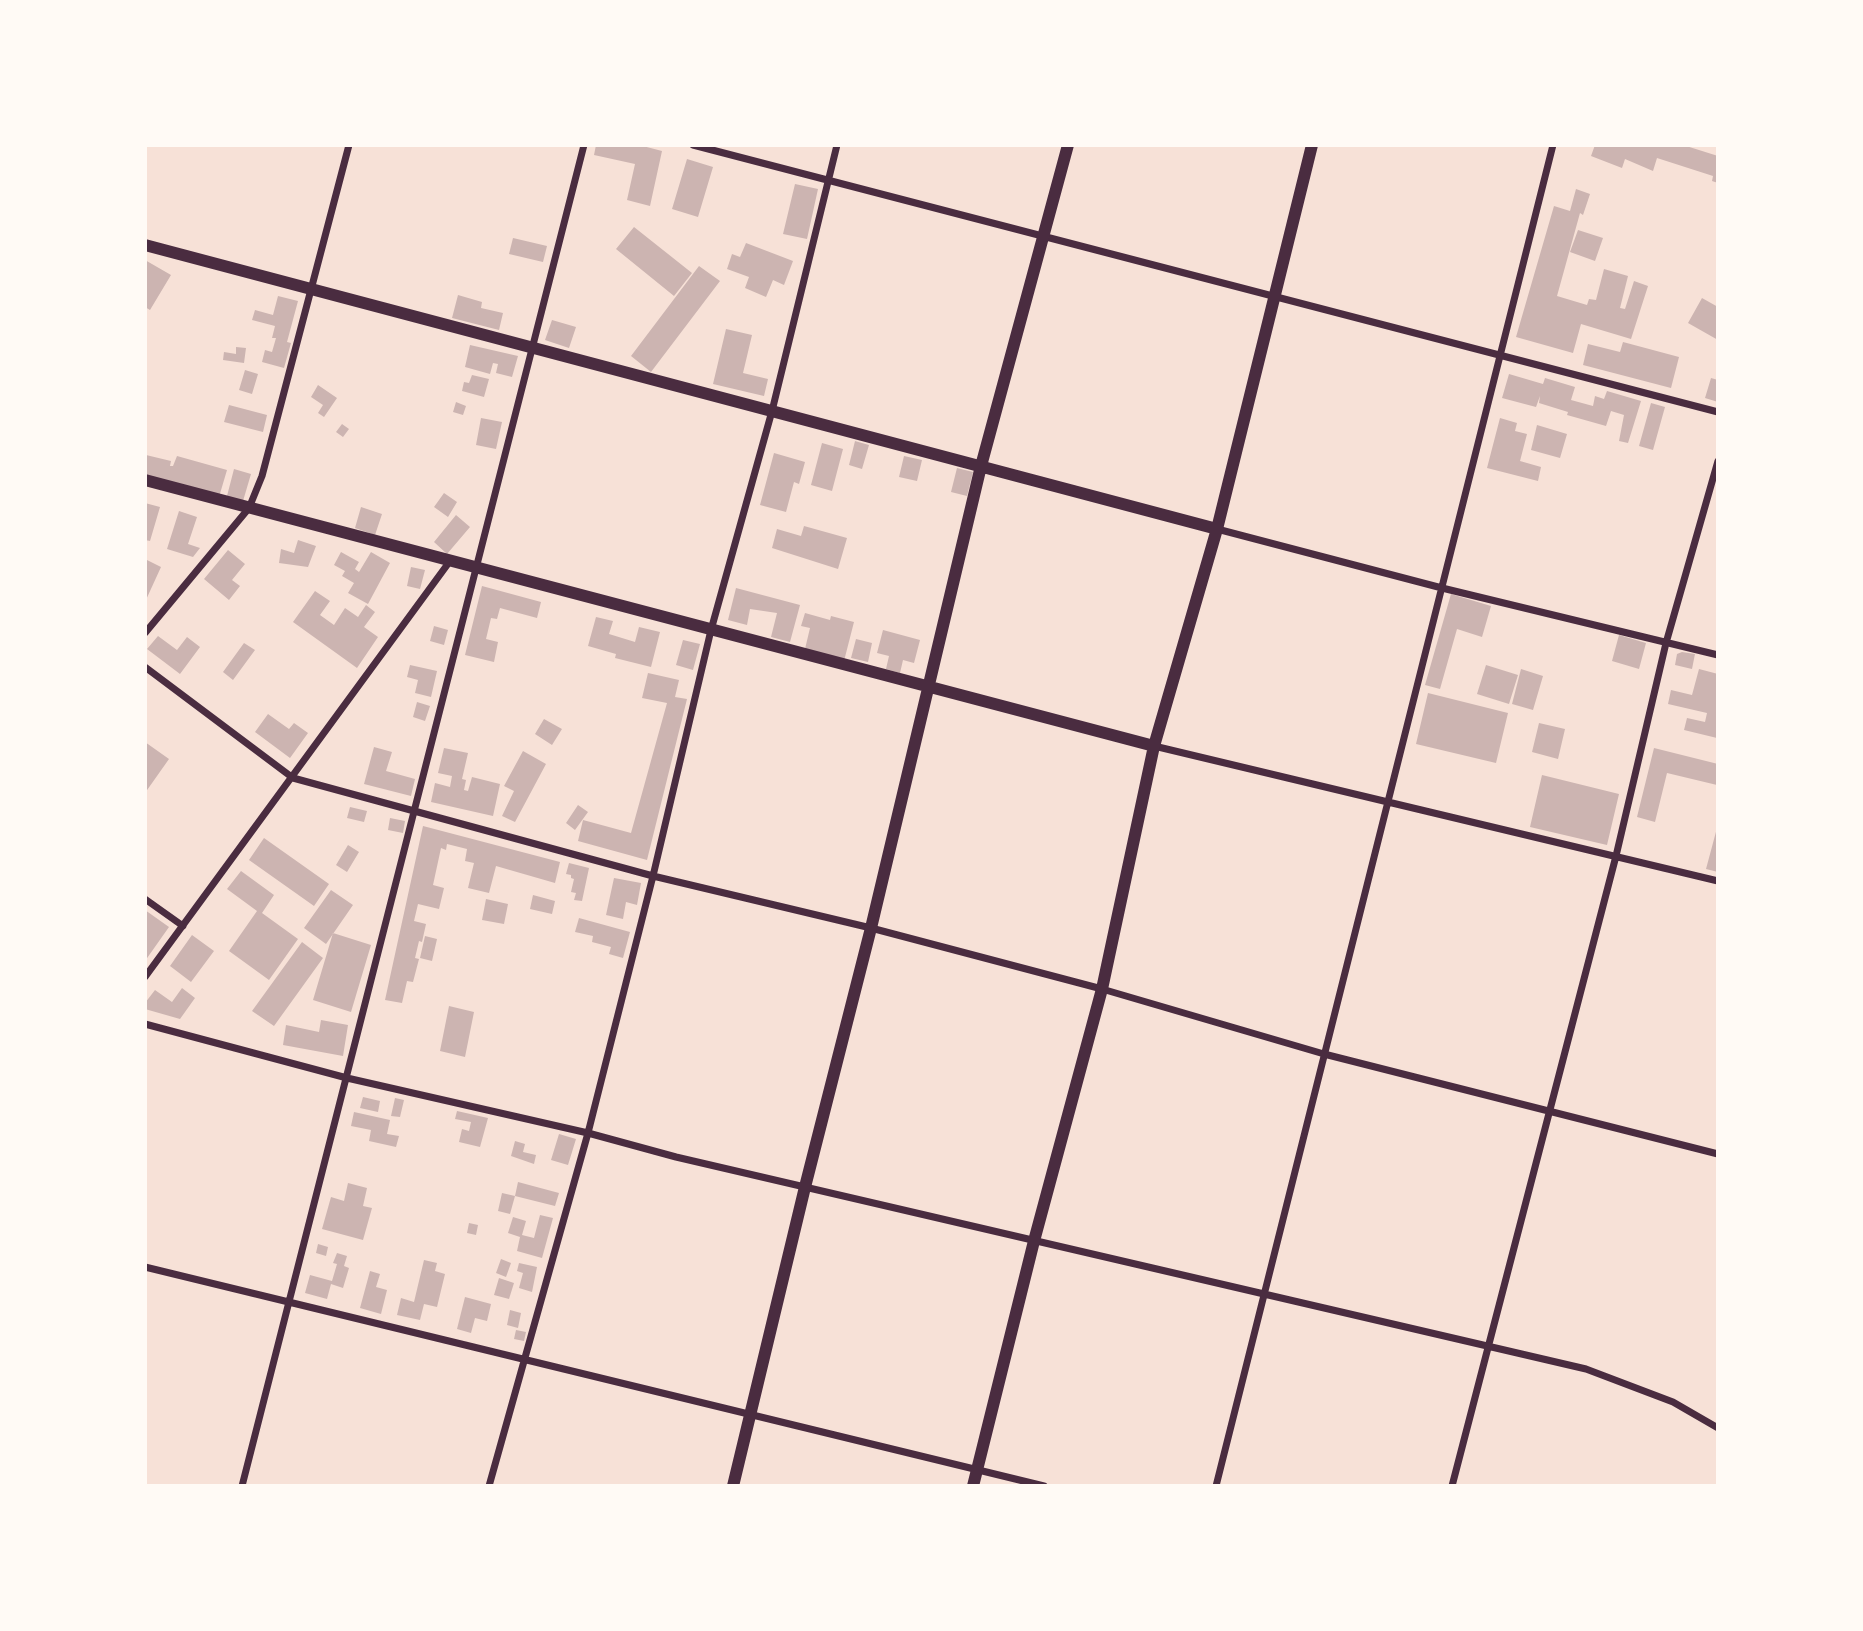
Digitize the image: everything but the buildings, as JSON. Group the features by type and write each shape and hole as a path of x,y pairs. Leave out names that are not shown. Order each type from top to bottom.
{"street":[{"path":"145,634 249,508 262,476 349,145"},
{"path":"243,1486 584,145"},
{"path":"693,145 1718,412"},
{"path":"489,1486 588,1133 711,630 772,411 837,145"},
{"path":"733,1486 805,1187 872,928 981,466 1068,145"},
{"path":"973,1486 1034,1241 1102,989 1154,746 1217,529 1312,145"},
{"path":"1216,1486 1553,145"},
{"path":"145,245 1442,588 1718,655"},
{"path":"1452,1486 1616,856 1666,643 1718,461"},
{"path":"145,480 1154,746 1718,881"},
{"path":"145,977 450,561"},
{"path":"145,667 293,778 653,876 872,928 1102,989 1324,1054 1718,1154"},
{"path":"145,899 183,926"},
{"path":"145,1024 347,1077 588,1133 676,1157 1586,1369 1673,1402 1718,1428"},
{"path":"145,1267 1044,1486"}]}
